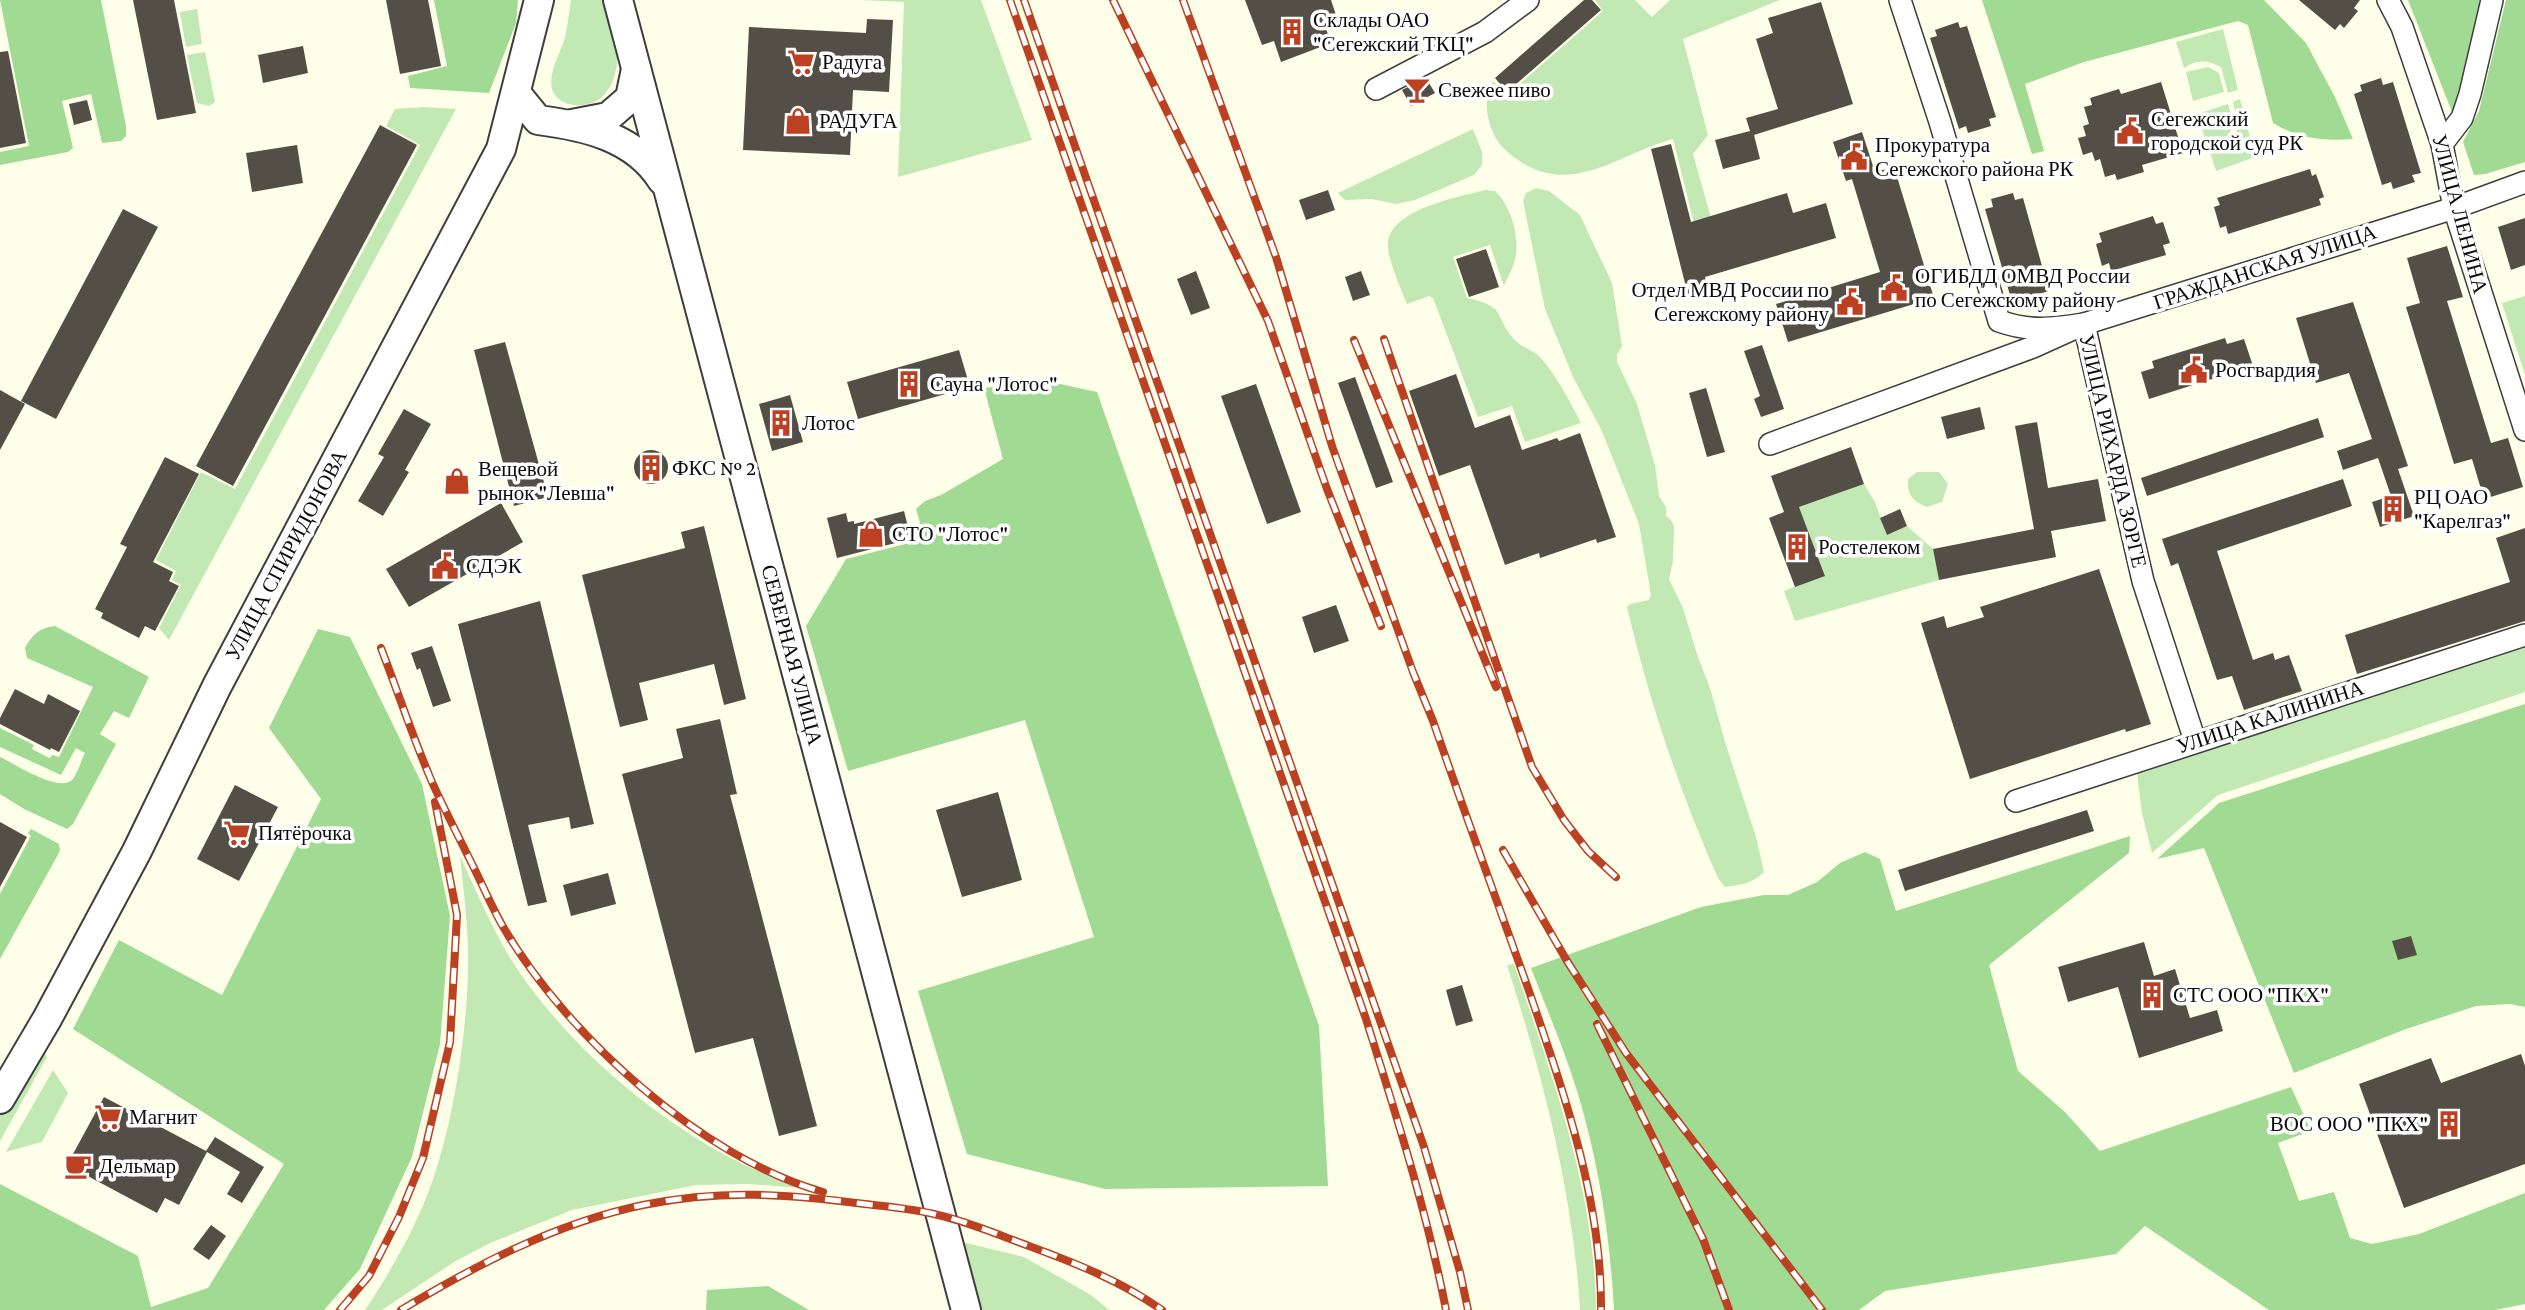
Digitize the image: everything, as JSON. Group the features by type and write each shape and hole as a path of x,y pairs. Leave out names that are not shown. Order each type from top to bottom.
{"street":[{"name":"УЛИЦА СПИРИДОНОВА","path":"0,1099 47,1019 137,851 223,674 505,140 539,0"},
{"name":"СЕВЕРНАЯ УЛИЦА","path":"618,0 966,1310"},
{"path":"1376,89 1485,32 1528,0"},
{"name":"УЛИЦА РИХАРДА ЗОРГЕ","path":"1900,0 1940,122 1999,321 2017,327 2042,330 2084,324 2143,581 2195,741"},
{"name":"УЛИЦА ЛЕНИНА","path":"2388,0 2402,26 2442,144 2454,208 2525,430"},
{"path":"2442,144 2462,118 2492,0"},
{"path":"505,140 532,129 608,117 630,98 636,69"},
{"path":"516,93 538,120 573,124 618,139 651,163 668,189"},
{"name":"ГРАЖДАНСКАЯ УЛИЦА","path":"1770,444 2033,348 2084,324 2454,208 2525,182"},
{"name":"УЛИЦА КАЛИНИНА","path":"2016,801 2525,635"}],"green space":[{"path":"0,0 101,0 126,126 126,136 121,141 102,143 91,94 62,101 73,148 68,152 0,165 0,152 29,146"},
{"path":"434,0 518,0 516,23 489,93 410,88 408,76 447,66"},
{"path":"571,0 604,0 617,47 616,67 608,90 590,104 567,103 555,96 552,89 553,69 565,37"},
{"path":"860,0 981,0 1032,140 898,177 904,2"},
{"path":"1595,0 1635,0 1652,17 1670,0 1780,0 1683,39 1708,135 1693,154 1724,264 1706,271 1673,139 1601,167 1564,175 1545,173 1526,165 1509,153 1495,137 1487,109 1493,81 1507,95 1603,11"},
{"path":"1982,0 2264,0 2306,43 2335,97 2353,139 2312,138 2292,133 2273,123 2248,25 2238,21 2084,62 2025,84 2044,151 2032,154"},
{"path":"2408,0 2480,0 2452,112"},
{"path":"2506,0 2525,0 2525,162 2474,175 2463,142 2479,111"},
{"path":"197,9 202,44 186,47 180,12"},
{"path":"2223,29 2238,90 2228,93 2221,67 2202,61 2184,68 2176,42"},
{"path":"205,52 215,102 209,106 197,103 187,55"},
{"path":"2208,67 2219,73 2224,92 2193,101 2186,72"},
{"path":"2240,99 2255,157 2216,171 2208,146 2233,138 2237,120 2233,102"},
{"path":"2228,104 2234,125 2229,135 2206,141 2197,114"},
{"path":"395,109 456,109 169,640 159,628 181,585 172,580 176,571 156,560 201,472 235,489 420,145 386,126"},
{"path":"1473,129 1482,152 1482,165 1474,175 1415,200 1396,204 1371,199 1345,200 1338,193"},
{"path":"1536,188 1549,191 1580,215 1612,283 1622,346 1617,362 1637,404 1655,465 1659,496 1666,507 1666,516 1674,526 1673,561 1669,579 1683,608 1710,688 1756,837 1764,872 1746,883 1725,887 1718,878 1690,812 1655,711 1627,607 1649,600 1651,595 1639,524 1601,429 1574,379 1545,309 1523,201 1526,193"},
{"path":"1485,190 1495,191 1509,212 1516,238 1515,258 1504,286 1490,245 1453,257 1467,298 1495,309 1517,342 1540,357 1557,380 1581,423 1525,442 1512,406 1478,417 1433,298 1429,296 1407,304 1388,247 1390,234 1398,223 1411,215 1442,201"},
{"path":"2525,296 2525,375 2502,303"},
{"path":"1046,381 1097,392 1319,1026 1328,1186 1105,1189 967,1154 918,991 1094,937 1025,720 848,771 806,626 846,559 917,541 913,529 920,523 916,509 925,501 941,495 1003,459 984,388"},
{"path":"1917,472 1939,472 1948,484 1942,502 1927,507 1912,497 1908,489 1908,479"},
{"path":"1864,484 1875,502 1887,535 1907,526 1933,549 1939,580 1795,621 1784,591 1825,575 1799,507"},
{"path":"55,626 149,677 129,718 114,711 100,734 116,744 73,824 67,829 24,809 0,794 0,757 48,780 67,783 75,776 85,753 76,748 61,775 0,747 0,728 34,745 32,749 49,758 53,755 59,757 93,687 27,658 25,648 34,635 45,628"},
{"path":"318,629 350,637 422,784 450,916 440,1044 412,1157 360,1269 324,1310 0,1310 0,1184 138,1256 151,1307 208,1288 284,1164 73,1029 119,940 222,995 321,799 269,728"},
{"path":"2525,643 2525,692 2218,795 2152,853 2142,813 2137,773 2141,769"},
{"path":"2525,704 2525,1007 2510,1004 2476,1006 2406,1029 2294,1073 2204,848 2157,859 2219,803"},
{"path":"31,829 59,844 60,851 0,959 0,894 31,836 28,833"},
{"path":"2130,836 2129,853 1989,965 2018,1071 2065,1112 2100,1151 2291,1087 2311,1131 2278,1143 2299,1201 2334,1192 2350,1238 2372,1244 2419,1234 2525,1193 2525,1304 2495,1310 2269,1310 2145,1226 2116,1254 1885,1291 1859,1310 1614,1310 1610,1255 1592,1147 1573,1078 1531,968 1701,907 1764,895 1788,895 1817,882 1840,863 1865,852 1880,859 1896,911"},
{"path":"460,856 512,961 533,991 583,1048 642,1100 705,1144 745,1165 801,1188 748,1184 696,1185 572,1210 490,1243 454,1262 382,1310 365,1310 397,1258 424,1203 451,1111 463,1042 468,975 467,923"},
{"path":"1514,964 1556,1091 1580,1177 1594,1265 1596,1310 1580,1310 1571,1222 1563,1179 1544,1092 1507,965"},
{"path":"39,1040 47,1057 0,1141 0,1076"},
{"path":"53,1070 68,1093 42,1142 6,1152"},
{"path":"954,1240 1024,1257 1091,1295 1109,1310 972,1310"},
{"path":"768,1286 809,1310 706,1310 707,1290"}],"building":[{"path":"133,0 174,0 196,113 157,120"},
{"path":"386,0 428,0 441,66 400,74"},
{"name":"Склады ОАО \"Сегежский ТКЦ\"","path":"1245,0 1331,0 1337,18 1324,23 1331,43 1281,62 1274,41 1262,45"},
{"path":"1584,0 1592,0 1601,10 1507,92 1495,78"},
{"path":"2299,0 2360,0 2354,8 2358,11 2344,28 2340,24 2335,30"},
{"path":"1821,2 1853,104 1754,135 1760,159 1723,169 1715,140 1750,131 1746,118 1778,109 1756,39 1773,33 1768,18"},
{"path":"867,19 893,20 889,92 853,90 850,155 743,150 749,27 866,33"},
{"path":"1958,22 1960,28 1967,26 1996,117 1989,119 1991,126 1968,133 1966,126 1959,129 1930,38 1937,36 1935,30"},
{"path":"303,46 308,73 263,83 258,55"},
{"path":"8,51 26,143 0,148 0,52"},
{"name":"Свежее пиво","path":"1426,78 1435,93 1411,106 1402,90"},
{"path":"2381,78 2383,85 2393,82 2421,173 2412,175 2415,182 2393,189 2391,182 2382,185 2354,94 2362,91 2360,85"},
{"name":"Сегежский городской суд РК","path":"2161,82 2183,153 2142,165 2144,172 2117,180 2115,174 2105,177 2100,159 2095,161 2092,152 2083,155 2078,138 2086,136 2083,126 2089,124 2084,107 2092,105 2090,98 2119,89 2121,94"},
{"path":"87,100 92,120 74,125 69,104"},
{"path":"380,125 417,145 233,486 196,466"},
{"path":"1862,132 1875,172 1894,167 1934,298 1788,342 1776,304 1880,272 1852,179 1846,181 1833,142"},
{"path":"1671,144 1691,222 1787,193 1793,213 1826,203 1836,238 1705,277 1708,290 1688,295 1651,149"},
{"path":"297,145 303,183 252,192 246,153"},
{"path":"2310,169 2312,176 2316,174 2324,197 2319,199 2321,205 2228,234 2226,226 2220,228 2214,207 2220,205 2217,198"},
{"path":"1328,190 1335,210 1306,220 1299,200"},
{"path":"2013,193 2015,200 2023,198 2049,291 2012,302 1985,209 1993,207 1991,199"},
{"path":"123,209 158,227 56,419 21,401"},
{"path":"2153,216 2156,224 2163,222 2170,243 2163,245 2166,255 2111,271 2109,263 2102,266 2096,244 2102,242 2099,233"},
{"path":"2525,218 2525,265 2511,270 2498,227"},
{"path":"2447,246 2463,297 2447,301 2491,443 2508,438 2523,487 2484,499 2472,459 2454,464 2406,307 2420,303 2407,258"},
{"path":"1486,249 1499,287 1469,297 1456,259"},
{"path":"1196,271 1210,308 1191,315 1177,279"},
{"path":"1361,271 1370,295 1353,301 1345,277"},
{"path":"2353,302 2408,466 2398,469 2414,516 2380,527 2372,502 2391,496 2378,458 2343,470 2337,451 2372,439 2349,373 2316,383 2296,318"},
{"name":"Росгвардия","path":"2225,338 2227,344 2244,339 2253,366 2149,399 2141,372 2154,368 2152,361"},
{"path":"505,342 548,497 514,506 474,350"},
{"path":"1762,345 1784,409 1761,417 1754,399 1760,396 1744,351"},
{"name":"Сауна \"Лотос\"","path":"959,350 970,387 858,419 847,382"},
{"path":"1456,374 1475,428 1510,415 1522,450 1580,433 1616,537 1597,543 1596,539 1540,558 1539,553 1505,565 1470,465 1439,476 1409,391"},
{"path":"1355,377 1393,482 1376,488 1338,383"},
{"path":"1256,384 1301,512 1267,524 1221,396"},
{"path":"1706,388 1725,452 1707,457 1689,393"},
{"path":"0,390 25,404 0,450"},
{"name":"Лотос","path":"790,395 803,442 772,451 759,404"},
{"path":"1980,407 1985,429 1947,439 1941,417"},
{"path":"404,409 431,424 405,470 409,472 383,516 358,501 384,457 378,454"},
{"path":"2318,418 2324,437 2147,496 2141,478"},
{"path":"2037,422 2048,488 2098,479 2106,521 2051,531 2056,557 1939,580 1933,549 2034,529 2015,426"},
{"path":"1851,447 1864,484 1799,507 1825,576 1795,587 1769,518 1784,512 1771,476"},
{"name":"ФКС № 2","path":"651,450 663,455 668,467 663,479 651,484 639,479 634,467 639,455"},
{"path":"165,457 199,474 153,562 173,572 169,581 179,586 155,631 145,626 139,638 101,618 103,613 95,609 127,547 120,544"},
{"path":"2343,479 2352,506 2217,551 2253,660 2273,653 2275,660 2289,655 2302,691 2244,710 2232,676 2217,680 2178,563 2171,566 2162,539"},
{"path":"501,503 523,542 409,607 386,569"},
{"path":"1900,509 1907,526 1887,535 1880,518"},
{"name":"СТО \"Лотос\"","path":"904,511 911,539 837,558 827,518 846,513 848,522 854,521 854,524"},
{"path":"704,526 746,699 724,705 714,664 639,683 648,720 620,727 582,575 685,548 681,532"},
{"path":"2525,528 2525,621 2357,674 2345,635 2510,582 2496,538"},
{"path":"2099,569 2151,724 2126,732 2125,729 1970,779 1921,623 1944,616 1947,628 1984,617 1980,607"},
{"path":"540,601 594,824 571,829 569,817 528,825 547,902 528,906 458,624"},
{"path":"1336,605 1349,641 1314,653 1302,617"},
{"path":"432,646 451,701 433,707 420,668 417,670 411,653"},
{"path":"15,689 44,704 48,694 80,711 59,752 0,724 0,718"},
{"path":"720,719 737,794 730,795 817,1126 779,1136 753,1038 695,1053 622,774 683,758 676,729"},
{"name":"Пятёрочка","path":"235,785 278,807 239,881 197,859"},
{"path":"998,792 1022,880 962,897 936,810"},
{"path":"2087,810 2094,831 1905,891 1898,870"},
{"path":"0,822 27,837 0,887"},
{"path":"608,873 616,904 571,916 563,885"},
{"path":"2411,936 2417,955 2398,960 2392,941"},
{"name":"СТС ООО \"ПКХ\"","path":"2144,942 2154,976 2175,969 2190,1018 2217,1010 2223,1031 2139,1058 2118,987 2068,1002 2058,967"},
{"path":"1462,985 1473,1021 1456,1026 1446,990"},
{"name":"ВОС ООО \"ПКХ\"","path":"2521,1054 2525,1066 2525,1164 2404,1208 2359,1084 2431,1058 2441,1083"},
{"path":"104,1097 206,1151 215,1137 264,1167 242,1203 227,1194 240,1172 207,1152 179,1205 165,1198 157,1213 67,1165"},
{"path":"211,1225 226,1236 209,1260 193,1249"}],"railway":[{"path":"1010,0 1366,1019 1420,1200 1446,1310"},
{"path":"1024,0 1424,1147 1460,1272 1468,1310"},
{"path":"1113,0 1268,321 1327,489 1381,626"},
{"path":"1183,0 1276,257 1332,446 1433,721 1555,1068 1588,1188 1600,1269 1601,1310"},
{"path":"1384,339 1532,767 1564,820 1588,851 1616,877"},
{"path":"1354,340 1496,687"},
{"path":"381,648 432,782 496,915 532,970 564,1011 601,1051 642,1088 686,1122 731,1152 777,1175 823,1192"},
{"path":"340,1310 369,1276 399,1217 423,1158 450,1042 457,915 435,802"},
{"path":"1503,850 1567,961 1626,1053 1822,1310"},
{"path":"1597,1024 1703,1239 1729,1310"},
{"path":"401,1310 518,1247 579,1223 643,1205 727,1195 836,1201 911,1210 950,1218 1080,1266 1114,1281 1162,1310"}],"place":[{"name":"Склады ОАО \"Сегежский ТКЦ\"","path":"1292,32"},
{"name":"Радуга","path":"801,62"},
{"name":"Свежее пиво","path":"1417,90"},
{"name":"РАДУГА","path":"798,121"},
{"name":"Сегежский городской суд РК","path":"2130,131"},
{"name":"Прокуратура Сегежского района РК","path":"1854,157"},
{"name":"ОГИБДД ОМВД России по Сегежскому району","path":"1894,288"},
{"name":"Отдел МВД России по Сегежскому району","path":"1850,302"},
{"name":"Росгвардия","path":"2194,370"},
{"name":"Сауна \"Лотос\"","path":"909,384"},
{"name":"Лотос","path":"781,423"},
{"name":"ФКС № 2","path":"651,468"},
{"name":"Вещевой рынок \"Левша\"","path":"457,481"},
{"name":"РЦ ОАО \"Карелгаз\"","path":"2393,509"},
{"name":"СТО \"Лотос\"","path":"871,534"},
{"name":"Ростелеком","path":"1797,547"},
{"name":"СДЭК","path":"445,566"},
{"name":"Пятёрочка","path":"237,833"},
{"name":"СТС ООО \"ПКХ\"","path":"2152,995"},
{"name":"Магнит","path":"108,1117"},
{"name":"ВОС ООО \"ПКХ\"","path":"2449,1124"},
{"name":"Дельмар","path":"78,1166"}]}
